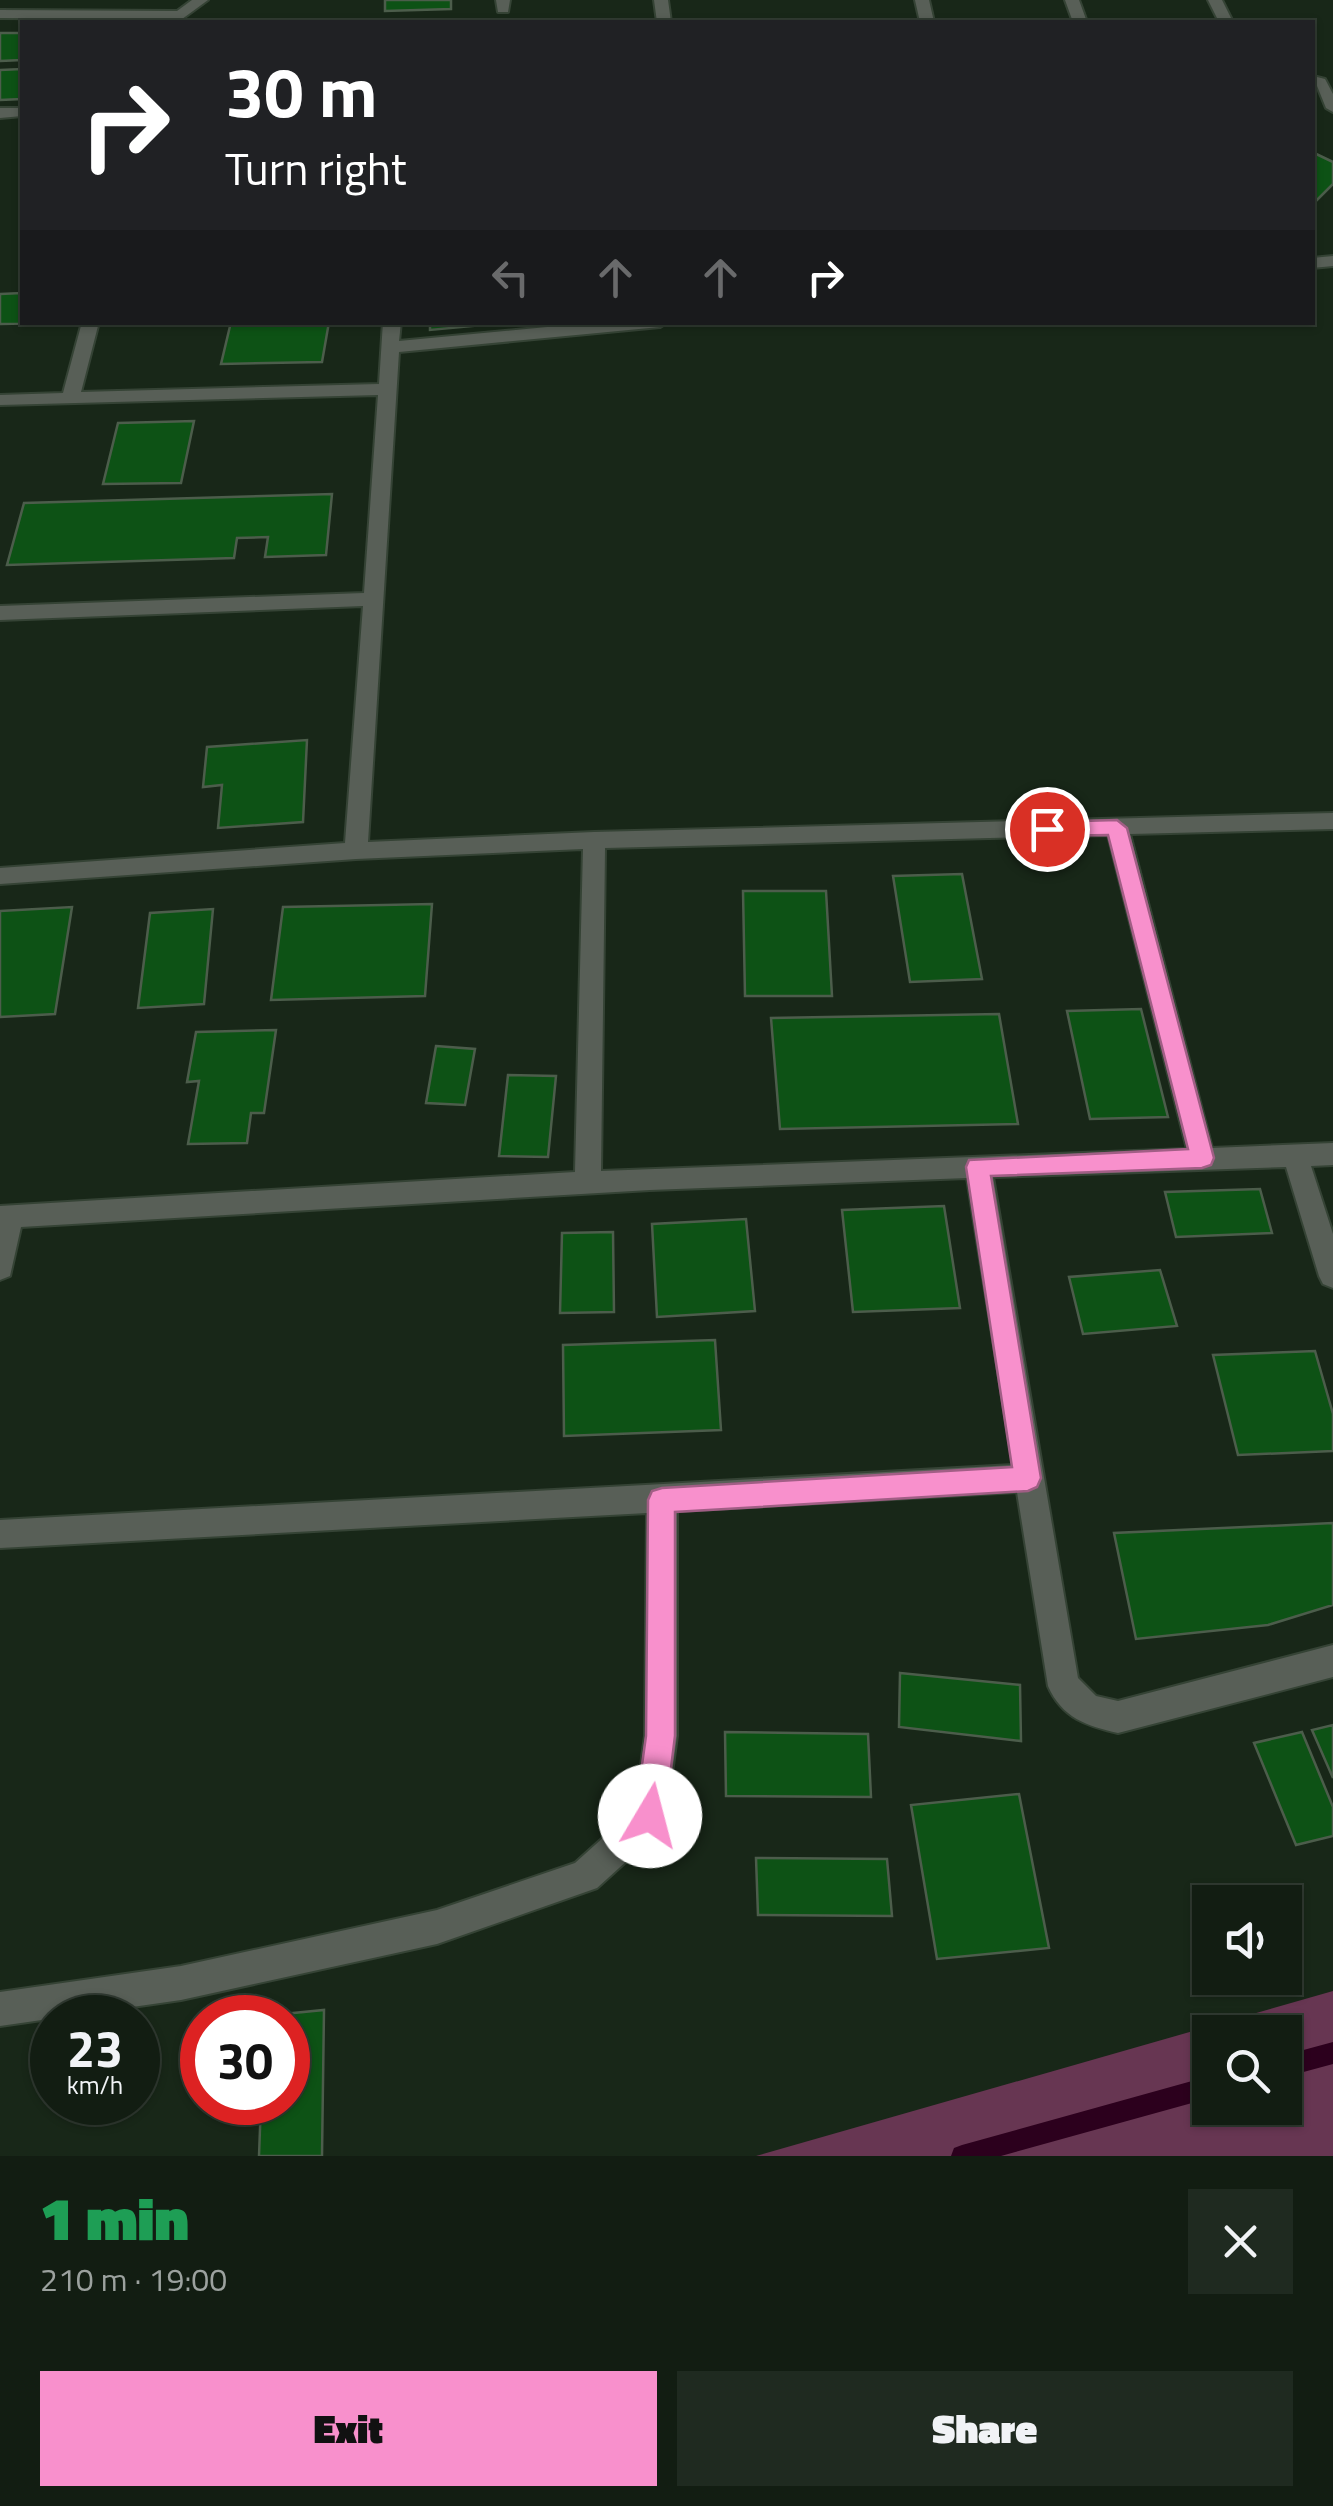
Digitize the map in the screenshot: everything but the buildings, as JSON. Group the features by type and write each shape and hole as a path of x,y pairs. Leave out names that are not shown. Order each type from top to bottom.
{"street":[{"path":"0,14 174,19 201,0"},
{"path":"1318,79 1333,108"},
{"path":"71,398 91,325"},
{"path":"356,851 392,325"},
{"path":"393,347 628,325"},
{"path":"0,400 390,389"},
{"path":"0,613 371,599"},
{"path":"0,876 356,851 594,840 1333,821"},
{"path":"1117,828 1202,1158"},
{"path":"588,1182 594,840"},
{"path":"0,1268 5,1217 588,1182 1333,1154"},
{"path":"1295,1155 1333,1276"},
{"path":"978,1167 1064,1686 1087,1710 1118,1717 1333,1661"},
{"path":"0,1534 1028,1478"},
{"path":"0,2009 182,1982 436,1927 585,1876 650,1816 661,1736 662,1500"}],"shaded area":[{"path":"1333,1991 1333,2156 756,2156 1192,2031 1192,2125 1302,2125 1302,2015 1249,2015"}],"waterway":[{"path":"1302,2061 1333,2053"},
{"path":"962,2156 1192,2092"}],"route":[{"path":"650,1816 661,1736 662,1500 1028,1478 978,1167 1202,1158 1117,828 1047,829"}]}
